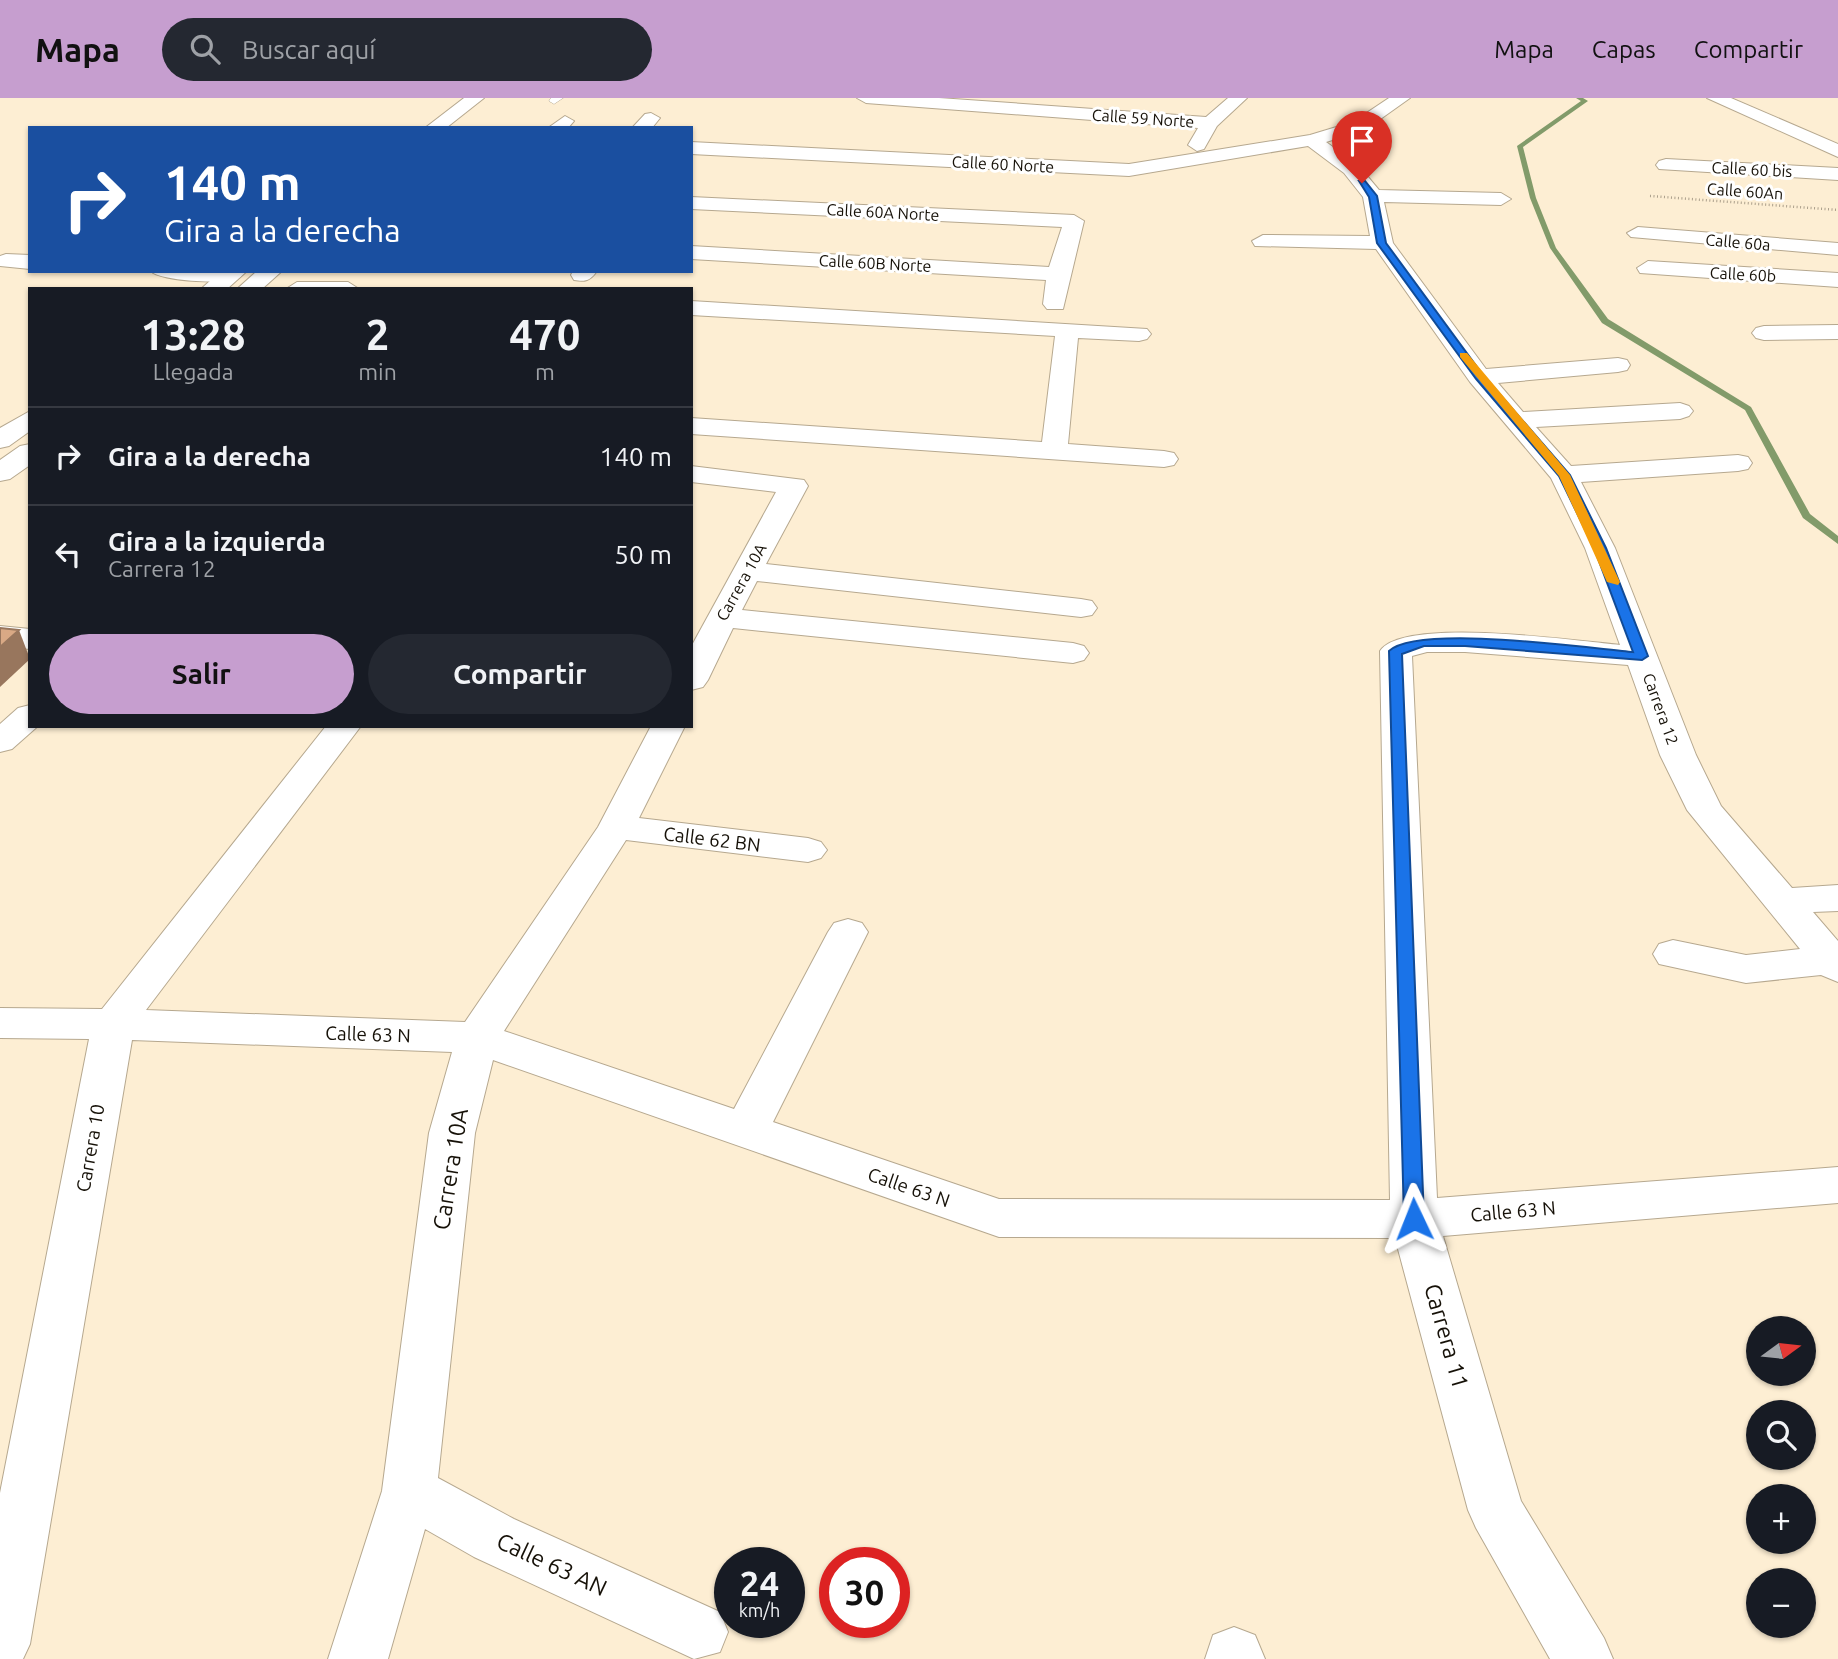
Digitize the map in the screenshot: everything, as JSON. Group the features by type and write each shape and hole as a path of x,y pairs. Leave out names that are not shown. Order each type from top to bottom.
{"street":[{"name":"Calle 59 Norte","path":"866,98 1210,123"},
{"path":"1186,161 1210,123 1238,98"},
{"path":"1312,141 1359,126 1401,98"},
{"path":"1716,98 1837,150"},
{"path":"438,126 484,102"},
{"path":"465,126 484,102"},
{"path":"697,148 718,130"},
{"name":"Calle 60 Norte","path":"697,148 1129,170 1312,141"},
{"name":"Carrera 12","path":"1312,141 1351,169 1373,196 1381,243 1479,377 1564,475 1600,548 1678,755 1705,810 1834,964"},
{"name":"Calle 60 bis","path":"1666,165 1838,174"},
{"path":"767,206 784,185"},
{"path":"1373,196 1501,200"},
{"name":"Calle 60A Norte","path":"693,203 1074,221 1058,274"},
{"path":"742,264 760,233"},
{"name":"Calle 60a","path":"1638,233 1833,253"},
{"path":"1262,241 1381,243"},
{"path":"949,277 961,244"},
{"path":"839,283 855,253"},
{"name":"Calle 60B Norte","path":"697,259 742,264 855,253 949,277 1058,274"},
{"path":"6,261 28,262"},
{"name":"Calle 60b","path":"1648,268 1838,280"},
{"path":"176,273 231,281 263,273"},
{"path":"1055,304 1058,274"},
{"path":"693,308 1067,332 1139,334"},
{"path":"1054,452 1067,332"},
{"path":"1764,333 1838,332"},
{"path":"1479,377 1618,365"},
{"path":"1517,420 1679,411"},
{"path":"693,426 1164,459"},
{"path":"0,473 28,453"},
{"path":"1564,475 1738,463"},
{"name":"Carrera 10A","path":"693,474 794,486 693,676"},
{"path":"748,571 1081,608"},
{"path":"722,617 1073,653"},
{"path":"0,636 28,639"},
{"name":"Carrera 11","path":"1583,1659 1496,1510 1414,1219 1395,651 1423,642 1465,642 1642,656"},
{"path":"0,742 28,717"},
{"name":"Carrera 10","path":"0,1644 113,1024 342,728"},
{"name":"Carrera 10A","path":"358,1659 409,1491 452,1133 477,1038 616,827 667,728"},
{"name":"Calle 62 BN","path":"616,827 808,850"},
{"path":"1782,901 1838,898"},
{"path":"745,1132 848,932"},
{"path":"1673,954 1746,969 1834,964"},
{"name":"Calle 63 N","path":"0,1023 113,1024 477,1038 999,1218 1414,1219 1838,1185"},
{"name":"Calle 63 AN","path":"409,1491 494,1538 699,1632"}],"path":[{"name":"Calle 60An","path":"1650,196 1838,210"}],"building":[{"path":"0,628 19,630 0,647"}],"waterway":[{"path":"1579,98 1585,101 1520,146 1533,198 1553,248 1605,321 1748,409 1806,516 1838,541"}],"slow traffic":[{"path":"1463,355 1564,475 1600,548 1613,582"}],"route":[{"path":"1362,183 1373,196 1381,243 1479,377 1564,475 1600,548 1642,656 1465,642 1423,642 1395,651 1414,1219"}]}
